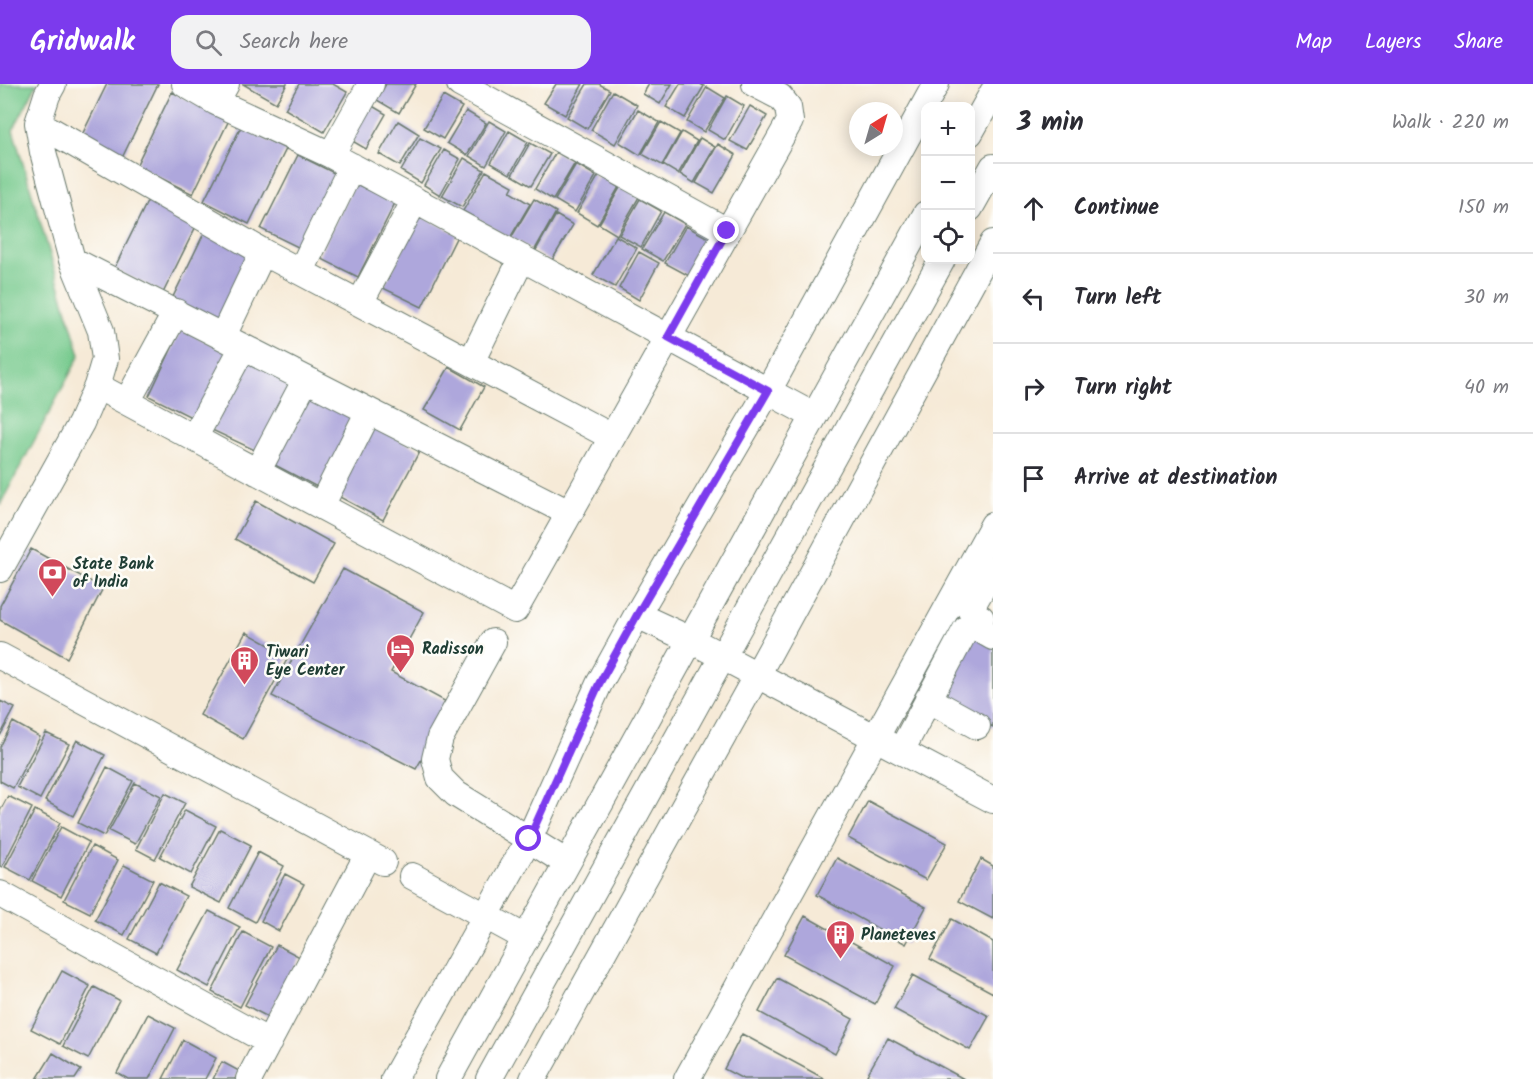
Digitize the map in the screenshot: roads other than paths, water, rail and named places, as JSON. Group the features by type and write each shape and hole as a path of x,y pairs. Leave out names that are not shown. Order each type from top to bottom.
{"street":[{"path":"0,569 81,423 97,386 105,359 100,331 72,260 43,152 38,123 53,84"},
{"path":"185,84 221,93 814,416"},
{"path":"302,271 341,160 371,84"},
{"path":"460,84 727,231"},
{"path":"97,386 515,610 790,121 788,107 780,97 755,84"},
{"path":"394,1079 529,839 599,684 768,391 936,84"},
{"path":"975,124 993,92"},
{"path":"38,123 263,252 612,437"},
{"path":"975,199 993,167"},
{"path":"360,303 415,200"},
{"path":"448,1079 921,223"},
{"path":"533,1079 993,243"},
{"path":"194,438 233,341 263,252"},
{"path":"471,362 522,258"},
{"path":"72,260 569,513"},
{"path":"489,1079 940,264"},
{"path":"127,402 176,312"},
{"path":"257,472 306,379"},
{"path":"321,506 369,411"},
{"path":"901,751 966,629 972,625 992,529"},
{"path":"687,1079 876,738 974,616 993,569"},
{"path":"637,615 723,656 993,800"},
{"path":"493,642 440,738 435,759 440,778 456,794 567,864"},
{"path":"0,656 376,858 249,1079"},
{"path":"928,699 978,726"},
{"path":"412,876 526,938"},
{"path":"0,894 269,1041"}],"place":[{"name":"State Bank of India","path":"52,598"},
{"name":"Radisson","path":"401,674"},
{"name":"Tiwari Eye Center","path":"245,686"},
{"name":"Planeteves","path":"840,960"}]}
